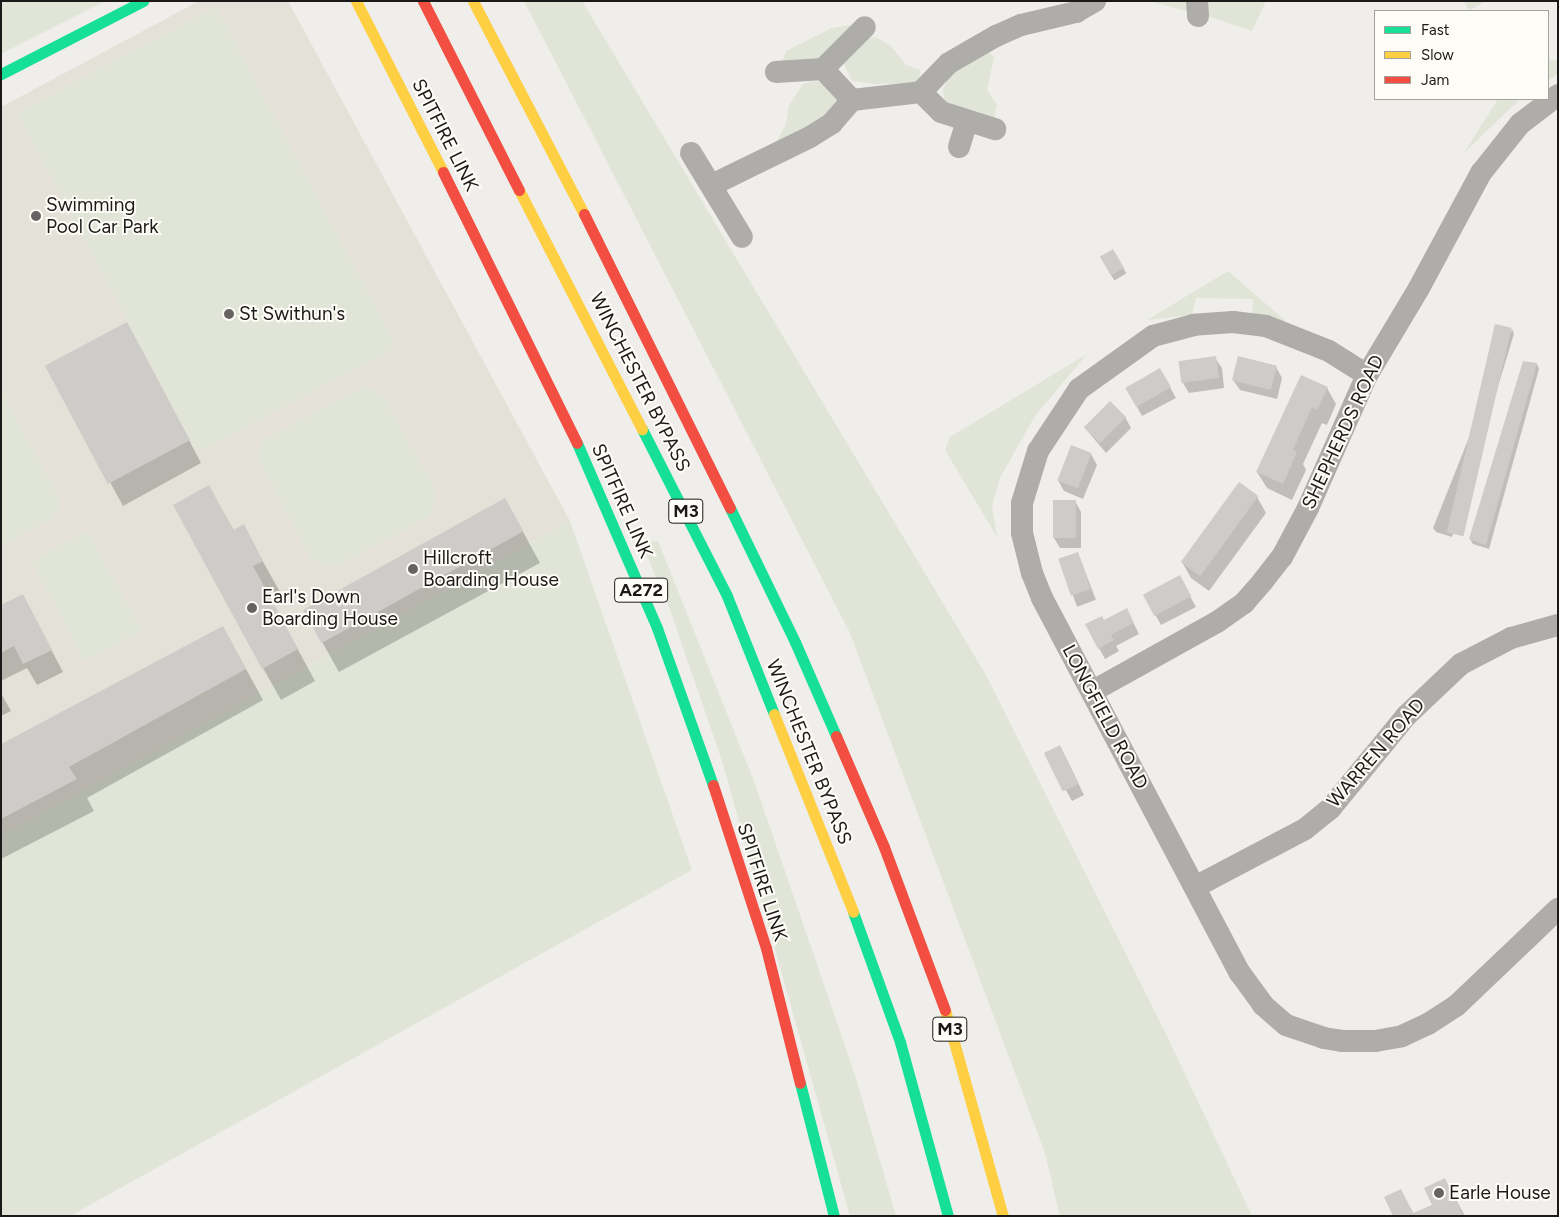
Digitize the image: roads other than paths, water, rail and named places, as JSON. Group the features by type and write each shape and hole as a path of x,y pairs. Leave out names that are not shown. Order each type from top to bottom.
{"main road":[{"path":"1,74 143,1"},
{"name":"SPITFIRE LINK","path":"356,1 564,412 657,628 698,740 766,948 834,1216"},
{"name":"WINCHESTER BYPASS","path":"423,1 727,596 850,901 900,1042 948,1216"},
{"name":"WINCHESTER BYPASS","path":"472,1 739,522 884,847 944,1010 1002,1216"}],"street":[{"path":"712,185 810,137 832,123 852,100 921,92 949,63 996,36 1021,25 1076,12 1095,1"},
{"path":"776,72 824,69 865,27"},
{"path":"824,69 852,100"},
{"path":"921,92 941,112 995,129"},
{"name":"SHEPHERDS ROAD","path":"1093,691 1217,622 1244,603 1282,557 1308,508 1367,375 1491,156 1520,124 1558,96"},
{"path":"959,147 966,121"},
{"path":"691,153 742,237"},
{"name":"LONGFIELD ROAD","path":"1367,375 1329,351 1266,326 1233,322 1194,325 1153,336 1080,389 1038,451 1022,503 1022,533 1042,598 1093,691 1240,973 1263,1004 1286,1025 1324,1038 1342,1041 1375,1041 1402,1036 1428,1024 1456,1006 1558,909"},
{"name":"WARREN ROAD","path":"1195,887 1304,829 1330,809 1406,716 1461,664 1511,638 1558,625"}],"place":[{"name":"Swimming Pool Car Park","path":"36,216"},
{"name":"St Swithun's","path":"229,314"},
{"name":"Hillcroft Boarding House","path":"413,569"},
{"name":"Earl's Down Boarding House","path":"252,608"},
{"name":"Earle House","path":"1439,1193"}]}
